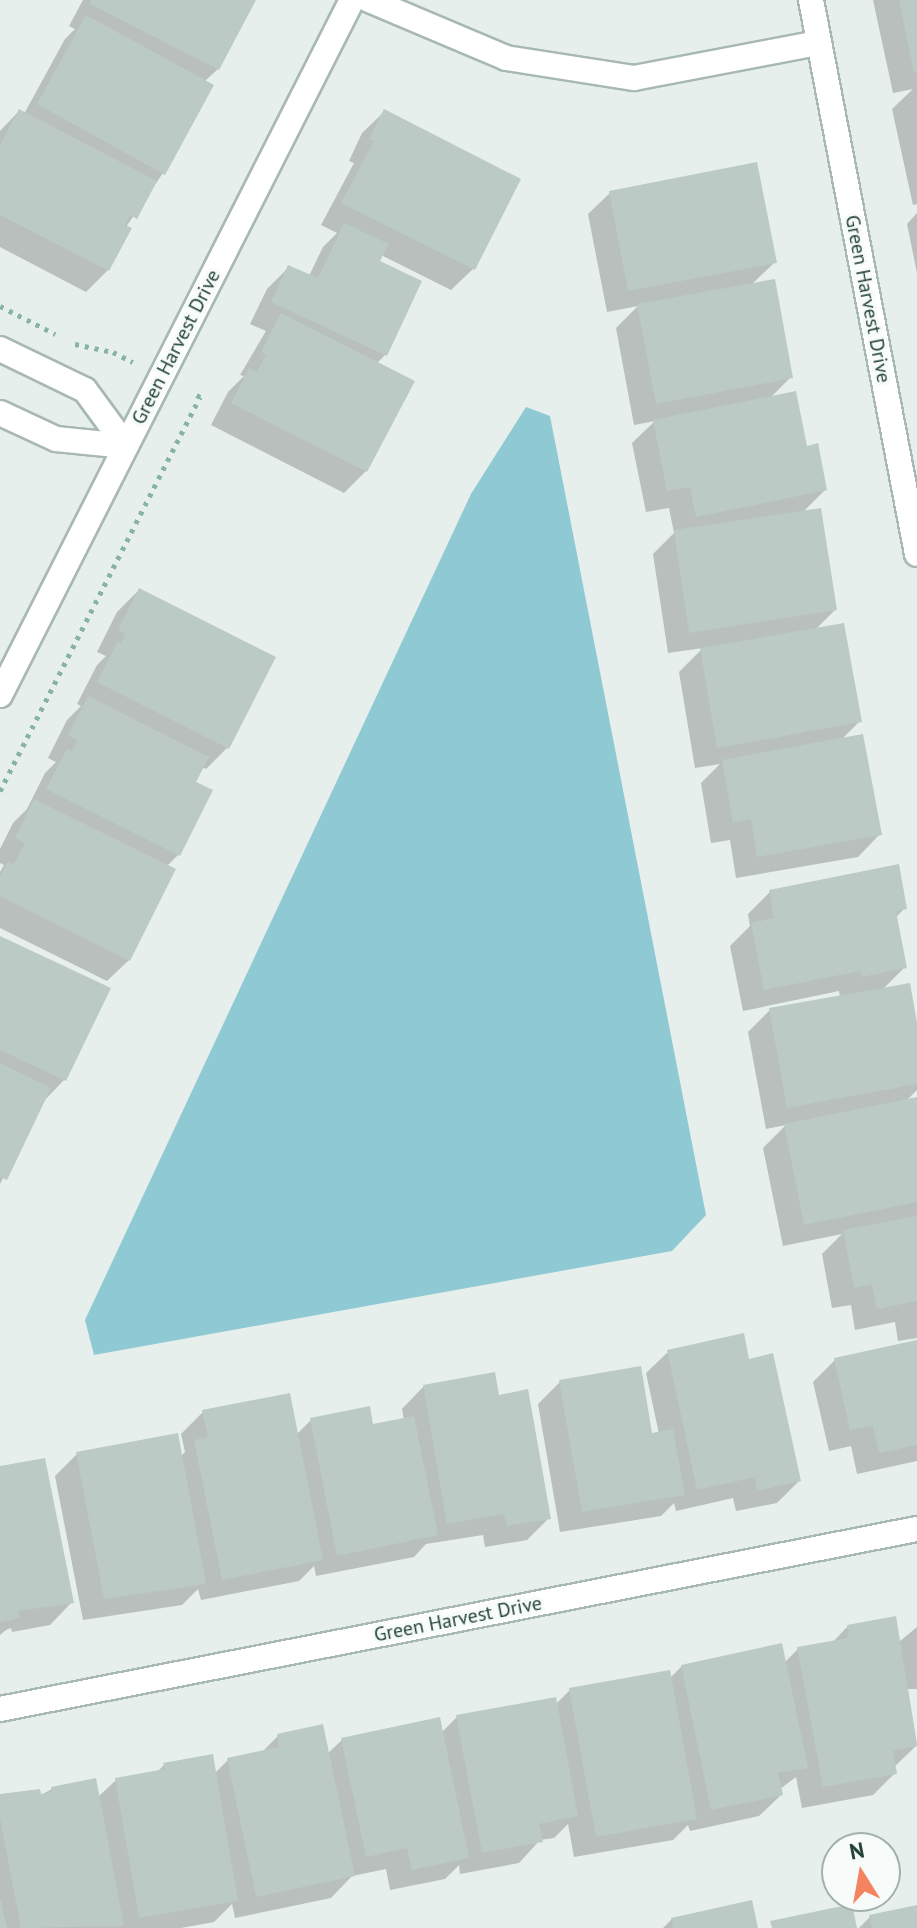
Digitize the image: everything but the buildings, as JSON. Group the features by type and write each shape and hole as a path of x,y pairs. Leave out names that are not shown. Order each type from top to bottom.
{"street":[{"name":"Green Harvest Drive","path":"0,695 352,0"},
{"path":"369,0 506,58 634,78 818,43"},
{"name":"Green Harvest Drive","path":"811,0 917,554"},
{"path":"0,349 85,390 126,446"},
{"path":"0,413 56,439 126,446"},
{"name":"Green Harvest Drive","path":"0,1709 917,1529"}],"water":[{"path":"526,407 550,416 706,1215 672,1251 94,1355 85,1320 471,494"}]}
